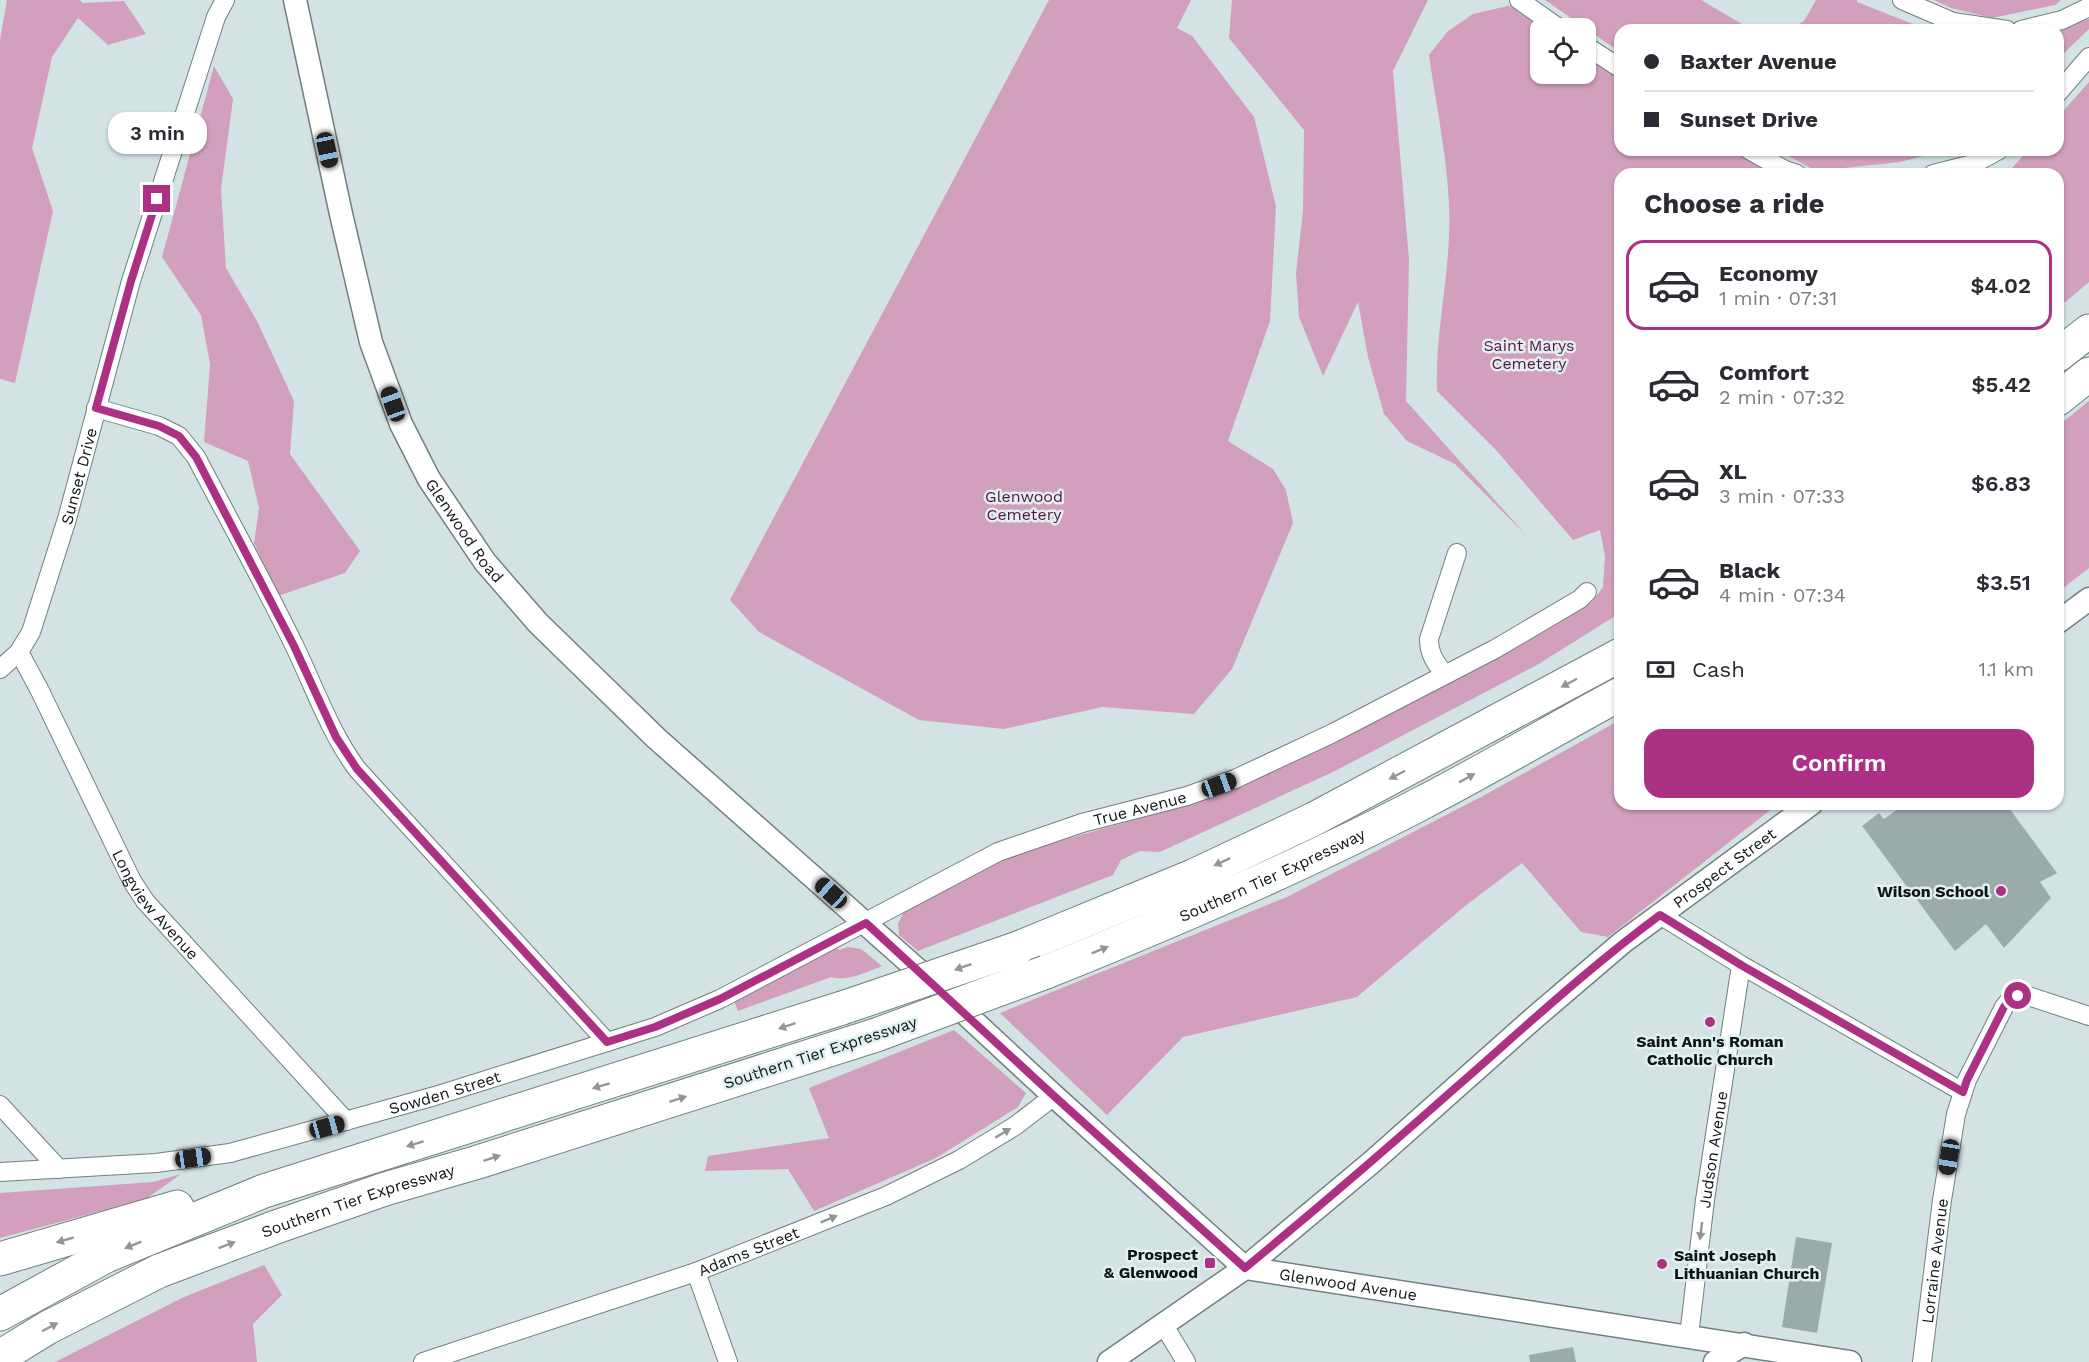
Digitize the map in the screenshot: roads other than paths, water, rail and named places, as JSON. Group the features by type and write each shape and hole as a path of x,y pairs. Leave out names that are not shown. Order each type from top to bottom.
{"highway":[{"path":"2064,350 2089,331"},
{"path":"2064,394 2089,374"},
{"name":"Southern Tier Expressway","path":"0,1314 106,1256 264,1191 842,1008 1018,948 1193,876 1314,819 1614,658"},
{"name":"Southern Tier Expressway","path":"0,1357 47,1328 159,1271 276,1227 385,1188 477,1162 876,1035 1046,972 1156,927 1338,844 1420,803 1614,697"},
{"path":"0,1259 177,1207 264,1191"}],"street":[{"name":"Sunset Drive","path":"0,669 19,652 31,632 67,519 131,281 216,17 225,0"},
{"name":"Glenwood Road","path":"295,0 338,203 371,342 401,424 429,479 485,562 538,623 656,738 866,923"},
{"path":"1519,0 1545,18"},
{"path":"1902,0 1953,22 1966,24"},
{"path":"2046,24 2062,20 2089,7"},
{"path":"1596,52 1614,64"},
{"path":"2064,86 2089,57"},
{"path":"1760,156 1781,168"},
{"path":"1957,168 1973,164 1988,156"},
{"path":"96,408 159,426 179,436 196,457 294,646 336,737 357,769 607,1042"},
{"path":"1445,675 1433,660 1429,649 1429,639 1457,553"},
{"name":"True Avenue","path":"866,923 998,852 1082,823 1187,796 1235,779 1333,733 1445,675 1580,599 1587,592"},
{"path":"2064,618 2089,599"},
{"name":"Longview Avenue","path":"19,652 132,881 145,901 346,1121"},
{"name":"Prospect Street","path":"1109,1362 1245,1268 1372,1162 1623,942 1803,810"},
{"path":"1660,915 1741,965 1963,1092"},
{"path":"866,923 1245,1268"},
{"name":"Sowden Street","path":"0,1172 156,1163 230,1153 435,1096 655,1027 720,999 866,923"},
{"name":"Judson Avenue","path":"1689,1336 1705,1200 1741,965"},
{"name":"Lorraine Avenue","path":"1922,1362 1942,1200 1956,1114 1967,1080 2004,1007 2012,997 2025,995 2089,1016"},
{"name":"Adams Street","path":"423,1362 696,1272 896,1191 959,1160 1015,1126 1054,1096"},
{"path":"0,1105 59,1169"},
{"name":"Glenwood Avenue","path":"1245,1268 1850,1362"},
{"path":"696,1272 728,1362"},
{"path":"1163,1324 1186,1362"},
{"path":"1715,1362 1744,1344"}],"place":[{"name":"Wilson School","path":"2001,891"},
{"name":"Saint Ann's Roman Catholic Church","path":"1710,1022"},
{"name":"Prospect & Glenwood","path":"1210,1263"},
{"name":"Saint Joseph Lithuanian Church","path":"1662,1264"}],"park label":[{"name":"Saint Marys Cemetery","path":"1529,354"},
{"name":"Glenwood Cemetery","path":"1024,505"}]}
